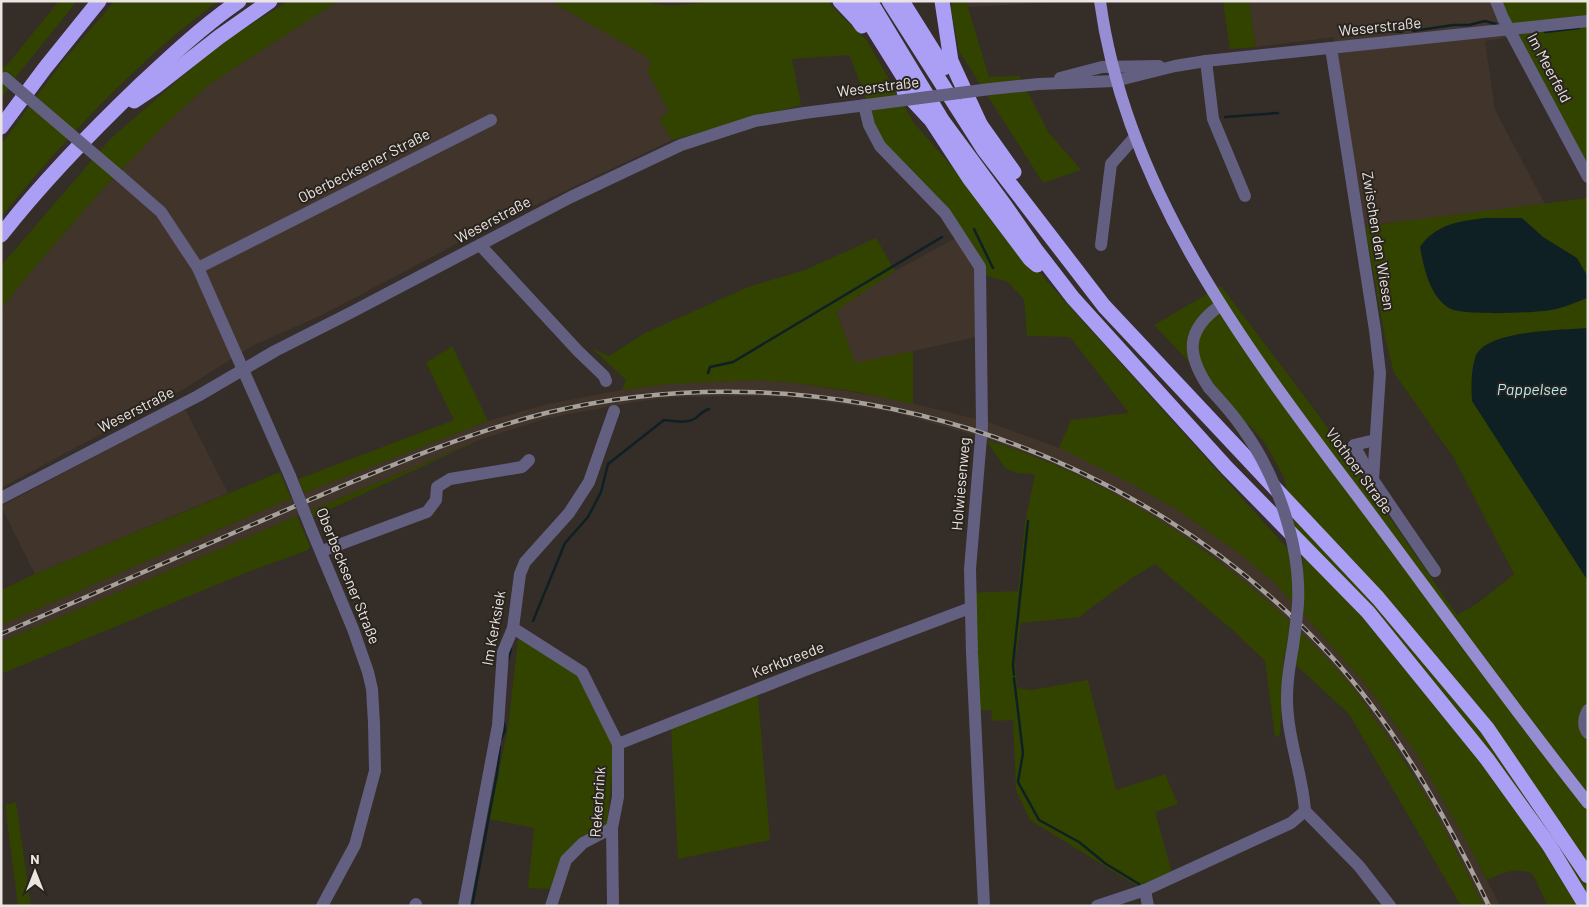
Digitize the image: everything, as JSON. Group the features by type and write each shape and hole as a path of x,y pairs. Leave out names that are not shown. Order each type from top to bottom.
{"highway":[{"path":"1,127 44,68 99,1"},
{"path":"1,235 18,213 99,124 182,46 216,17 239,1"},
{"path":"99,124 155,87 219,37 270,1"},
{"path":"840,1 857,19 896,83 929,118"},
{"path":"856,1 969,178 1030,259 1073,298"},
{"path":"870,1 942,120 1073,298 1227,468 1368,612 1486,759 1549,845 1586,906"},
{"path":"889,1 984,150 1104,306 1378,598 1487,728 1588,876"},
{"path":"902,1 982,128 1074,253 1104,306"},
{"path":"942,1 951,62 982,128"}],"main road":[{"name":"Vlothoer Straße","path":"1100,1 1103,28 1112,66 1134,138 1176,228 1221,305 1335,467 1588,803"}],"street":[{"name":"Im Meerfeld","path":"1496,1 1588,177"},
{"name":"Weserstraße","path":"1,498 198,396 243,369 571,197 681,145 755,121 804,112 990,89 1039,84 1116,81 1175,66 1206,61 1588,21"},
{"name":"Zwischen den Wiesen","path":"1331,48 1380,373 1373,480"},
{"path":"1206,61 1213,119 1245,196"},
{"name":"Weserstraße","path":"1039,84 1082,71 1112,66 1175,66"},
{"name":"Oberbecksener Straße","path":"3,77 161,212 198,268 290,476 353,629 372,689 375,771 355,845 322,906"},
{"name":"Holwiesenweg","path":"864,105 869,125 880,146 945,213 980,268 982,426 970,569 970,608 984,906"},
{"name":"Oberbecksener Straße","path":"198,268 491,120"},
{"path":"1101,245 1111,164 1134,138"},
{"path":"480,245 578,351 604,376 606,381"},
{"path":"1221,305 1202,321 1195,333 1192,349 1198,371 1209,388 1243,428 1258,452 1276,489 1294,551 1298,580 1298,604 1288,682 1287,713 1304,797 1305,811 1359,866 1390,906"},
{"name":"Im Kerksiek","path":"464,906 498,725 504,652 513,628 520,574 526,562 569,512 589,482 614,410"},
{"path":"1375,440 1354,445 1373,480 1435,571"},
{"path":"322,551 427,512 436,500 437,487 443,482 450,479 522,467 529,460"},
{"name":"Kerkbreede","path":"618,744 803,670 970,608"},
{"name":"Rekerbrink","path":"513,628 582,672 618,744 618,797 612,828 613,906"},
{"path":"1588,710 1584,720 1585,730 1588,733"},
{"path":"1097,906 1145,890 1291,823 1305,811"},
{"path":"551,906 566,860 583,843 612,828"},
{"path":"1145,890 1148,906"}],"shaded area":[{"path":"338,1 550,1 646,56 651,65 647,70 669,112 659,119 672,140 479,232 322,315 252,346 184,389 1,488 1,309 101,191 167,123 207,86"},
{"path":"966,1 1073,1 968,7"},
{"path":"1249,1 1489,1 1507,38 1485,41 1495,110 1545,204 1365,226 1334,37 1256,47"},
{"path":"961,235 981,267 985,335 855,364 836,310 895,271"},
{"path":"756,380 797,383 894,399 988,422 1059,448 1130,483 1178,510 1240,554 1273,581 1364,682 1417,754 1500,906 1484,906 1458,854 1406,762 1355,690 1315,647 1264,598 1208,552 1138,508 1083,477 1038,457 978,436 892,412 809,399 755,396 672,397 548,418 482,439 1,642 1,625 291,498 488,421 548,404 622,390 669,384"},
{"path":"185,409 228,493 35,574 1,506"}],"green space":[{"path":"59,1 77,1 19,73 1,99 1,69 8,64"},
{"path":"115,1 218,1 188,24 130,75 76,130 1,217 1,145 63,61"},
{"path":"289,1 338,1 207,86 167,123 101,191 1,309 1,266 110,139 222,42"},
{"path":"550,1 637,1 670,6 720,1 827,1 867,41 914,123 1045,279 1304,567 1284,477 1263,440 1154,325 1221,286 1320,417 1457,615 1478,603 1514,574 1454,458 1394,373 1385,337 1365,226 1588,198 1588,906 1548,906 1532,873 1509,872 1487,880 1417,754 1364,682 1273,581 1240,554 1178,510 1130,483 1059,448 1071,420 1129,413 1070,337 1027,336 1024,299 1008,282 984,275 981,267 871,125 864,92 849,55 792,59 801,105 672,140 659,119 669,112 647,70 651,65 646,56"},
{"path":"952,1 966,1 989,77 1019,76 1049,133 1081,170 1043,183 959,51 951,9"},
{"path":"1223,1 1249,1 1256,47 1230,49"},
{"path":"1489,1 1588,1 1588,165 1496,17"},
{"path":"876,238 895,271 836,311 855,363 913,351 913,404 857,392 797,383 757,380 669,384 622,390 626,380 592,348 609,356 645,333 748,287 805,270"},
{"path":"452,346 488,421 304,493 298,479 454,420 426,363"},
{"path":"482,439 313,517 311,510"},
{"path":"986,440 1038,458 1090,481 1139,508 1187,539 1233,573 1276,609 1317,648 1354,689 1395,747 1436,814 1484,906 1461,906 1349,714 1284,654 1280,735 1275,737 1265,661 1237,634 1155,564 1132,578 1080,617 1021,623 1015,660 1017,688 1031,690 1088,680 1116,790 1165,774 1178,804 1155,812 1172,873 1137,886 1030,820 1016,790 1013,720 992,721 991,710 972,710 968,593 1018,591 1025,523 1035,474 1017,473 1005,468"},
{"path":"280,472 291,498 1,625 1,590"},
{"path":"297,516 310,546 308,550 245,573 1,674 1,642"},
{"path":"518,639 549,649 581,674 615,747 607,824 566,854 552,889 528,888 534,828 489,819 508,728"},
{"path":"756,693 758,697 770,840 678,859 671,727"},
{"path":"16,802 31,906 18,906 5,805"}],"water":[{"path":"1486,218 1522,218 1543,237 1577,258 1588,277 1588,298 1556,309 1530,312 1482,313 1456,311 1442,303 1432,289 1420,247 1433,233 1449,225"},
{"name":"Pappelsee","path":"1588,328 1588,581 1472,401 1471,385 1475,358 1481,349 1493,342 1525,333"}],"waterway":[{"path":"1413,31 1453,25 1469,25 1485,21 1496,24"},
{"path":"1545,32 1579,28"},
{"path":"1351,35 1390,31 1402,32"},
{"path":"1225,117 1278,113"},
{"path":"974,229 993,268"},
{"path":"708,373 710,367 733,362 942,237"},
{"path":"533,621 565,543 588,517 601,492 608,464 664,420 688,421 709,409"},
{"path":"1014,675 1013,664 1028,521"},
{"path":"508,660 511,649"},
{"path":"1014,678 1023,753 1018,782 1039,820 1079,842 1106,864 1139,884"},
{"path":"501,739 505,731 504,723"},
{"path":"472,906 497,774 500,747"}],"railway":[{"path":"1,634 395,464 454,441 515,421 546,413 652,395 759,392 866,404 970,429 1070,467 1165,518 1252,581 1330,655 1377,712 1418,774 1455,839 1489,906"}]}
